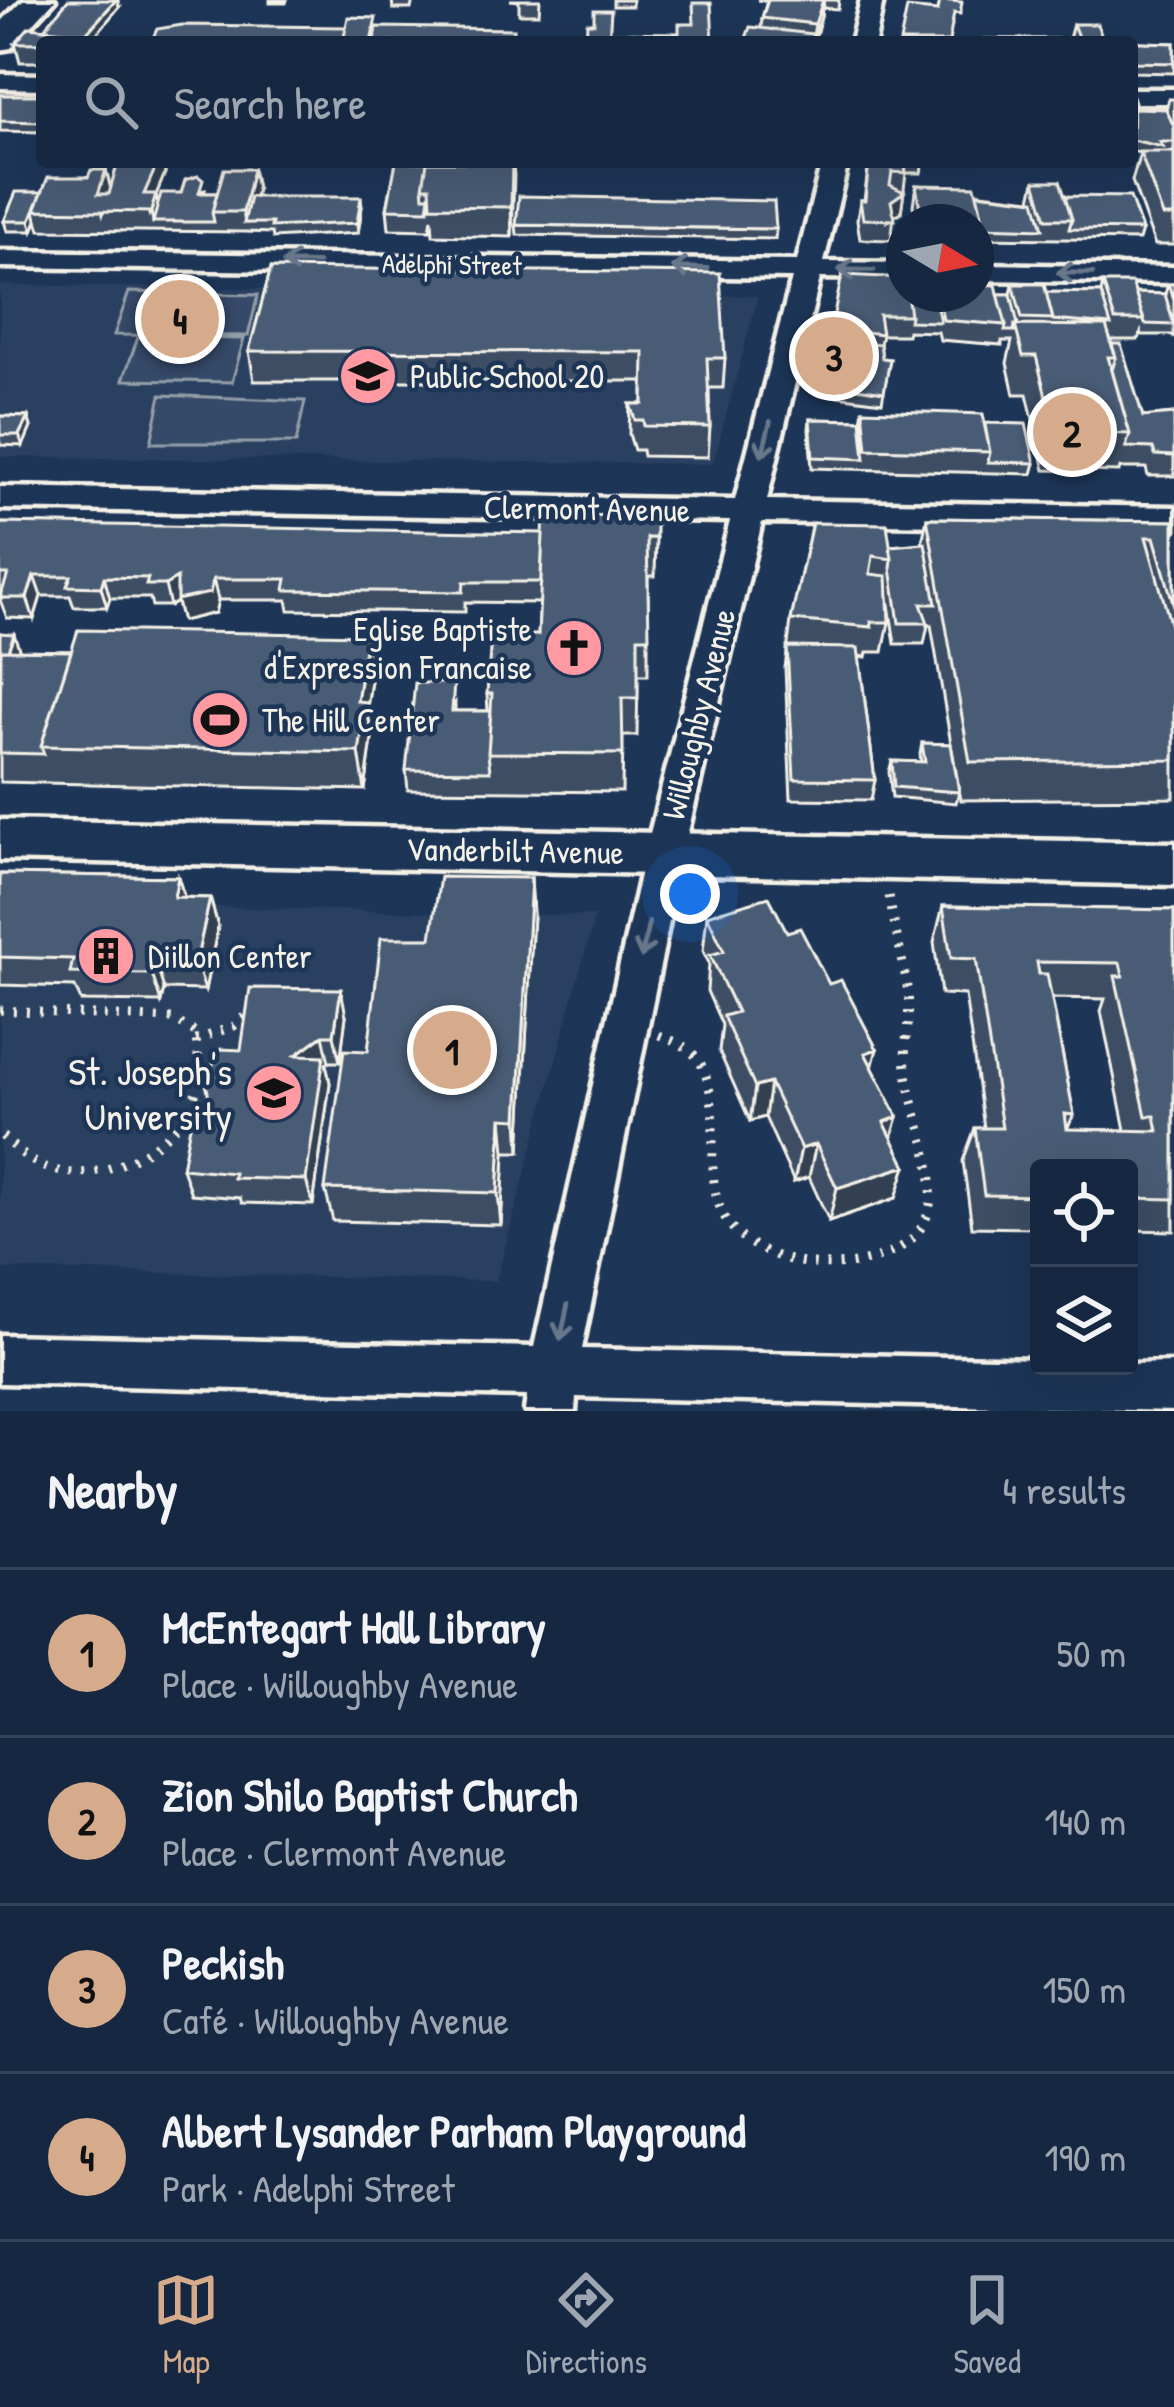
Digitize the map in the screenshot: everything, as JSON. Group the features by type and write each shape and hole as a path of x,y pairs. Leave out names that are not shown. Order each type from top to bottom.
{"main road":[{"path":"0,41 40,0"},
{"name":"Vanderbilt Avenue","path":"0,841 1174,864"}],"street":[{"path":"864,36 872,0"},
{"path":"0,81 36,82"},
{"path":"1138,96 1174,97"},
{"name":"Willoughby Avenue","path":"552,1392 664,853 833,168"},
{"name":"Adelphi Street","path":"0,259 886,271"},
{"path":"994,272 1174,275"},
{"name":"Clermont Avenue","path":"0,498 1174,518"},
{"path":"0,1359 552,1392 1174,1387"}],"path":[{"path":"676,1038 698,1062 712,1089 710,1192 727,1225 774,1257 811,1266 853,1264 894,1250 926,1219 932,1177 904,1053 909,997 890,902"},
{"path":"196,1040 234,1026 260,1001"},
{"path":"0,1010 172,1019 195,1032 197,1070 194,1096 173,1127 139,1157 106,1168 63,1172 23,1156 0,1134"},
{"path":"197,1070 213,1073"}],"shaded area":[{"name":"Public School 20","path":"0,285 758,296 713,464 0,457"},
{"path":"129,292 258,295 248,336 114,335"},
{"path":"138,337 244,339 232,382 123,380"},
{"path":"161,395 305,401 296,443 151,443"},
{"name":"St. Joseph's University","path":"0,902 595,916 496,1281 0,1269"}],"building":[{"path":"68,0 116,0 86,33 44,29"},
{"path":"768,0 823,0 815,24 762,18"},
{"path":"940,0 962,2 960,14 954,13 950,36 901,36 907,8 938,11"},
{"path":"693,3 711,3 713,36 679,36 679,24 694,24"},
{"path":"594,10 611,10 609,36 586,36 587,23 594,23"},
{"path":"348,17 376,18 372,36 344,36"},
{"path":"1073,24 1097,24 1102,36 1078,36"},
{"path":"182,25 346,27 344,36 154,36 157,29"},
{"path":"29,27 109,36 36,36 36,43 15,43"},
{"path":"377,27 514,29 513,36 375,36"},
{"path":"750,27 813,34 812,36 747,36"},
{"path":"543,32 587,32 587,36 543,36"},
{"path":"610,32 678,36 610,36"},
{"path":"1138,42 1174,43 1174,63 1138,62"},
{"path":"0,95 36,95 36,122 0,121"},
{"path":"1138,108 1166,109 1174,142 1160,142 1163,147 1138,141"},
{"path":"1140,152 1174,152 1174,216 1163,216"},
{"path":"116,168 155,168 144,194 156,194 151,212 35,210 48,177 88,177 91,170 106,170 98,194 109,194"},
{"path":"395,168 426,168 423,187 424,196 430,196 428,210 387,209"},
{"path":"426,168 512,168 511,207 431,206 430,187 423,187"},
{"path":"868,168 906,168 906,173 892,172 890,185 904,192 886,204 886,220 863,219 860,200 865,200"},
{"path":"224,169 253,169 243,212 212,212"},
{"path":"198,176 203,180 199,193 217,193 214,222 153,222 161,193 181,193 185,180"},
{"path":"1035,181 1060,181 1072,219 1046,219"},
{"path":"916,185 975,186 979,204 919,204"},
{"path":"16,192 42,192 30,221 4,221"},
{"path":"977,193 1035,200 1043,229 994,227 994,204 980,204"},
{"path":"519,196 774,201 776,229 516,225"},
{"path":"1065,196 1130,197 1142,230 1069,229 1072,219"},
{"path":"250,197 361,197 357,223 271,227 272,223 244,223"},
{"path":"271,268 720,273 725,358 707,358 710,427 644,426 643,420 635,420 630,404 643,404 644,352 249,351"},
{"path":"842,275 886,277 886,312 910,312 879,315 882,334 831,328"},
{"path":"1103,283 1132,283 1144,320 1115,320"},
{"path":"1013,284 1044,284 1053,319 1022,318"},
{"path":"996,285 1006,325 943,320 941,312 994,312"},
{"path":"1046,292 1101,293 1111,325 1053,320"},
{"path":"1135,293 1165,294 1174,325 1145,324"},
{"path":"998,294 1011,294 1018,325 1014,331 1005,331"},
{"path":"938,312 940,322 909,321 910,315"},
{"path":"1015,325 1106,326 1116,357 1108,357 1130,434 1055,432 1036,356 1023,356"},
{"path":"830,338 880,344 882,358 890,359 884,392 823,383"},
{"path":"1111,344 1121,344 1143,417 1174,414 1174,456 1155,455 1153,448 1126,447 1130,434 1112,370 1116,357"},
{"path":"863,410 983,414 990,452 867,449"},
{"path":"0,416 28,417 19,435 0,435"},
{"path":"810,419 861,420 865,459 813,457"},
{"path":"984,423 1026,424 1035,463 988,462"},
{"path":"544,515 656,516 656,538 647,538 649,637 638,637 638,698 622,698 623,754 488,753 491,635 538,635"},
{"path":"927,518 1174,521 1174,606 1154,537 1146,537 1174,637 1174,760 970,762"},
{"path":"0,523 543,533 541,582 464,582 463,592 285,590 287,579 213,579 210,593 177,600 177,578 165,585 146,585 148,578 104,577 101,587 67,586 71,576 34,576 27,598 0,598 8,574 0,574"},
{"path":"812,523 887,524 892,559 873,556 870,574 887,576 889,622 871,622 872,627 791,620"},
{"path":"925,543 936,604 921,604 928,623 899,623 890,546"},
{"name":"The Hill Center","path":"78,630 367,635 357,701 367,702 359,752 41,746"},
{"path":"0,633 14,634 8,650 0,654"},
{"path":"787,647 858,648 875,780 794,779"},
{"path":"1,650 71,651 41,746 44,754 0,753"},
{"path":"415,683 454,683 452,711 491,711 490,771 406,770"},
{"path":"922,743 951,744 959,792 894,787 892,761 925,762"},
{"name":"Diillon Center","path":"0,874 178,877 174,897 210,898 196,962 155,961 152,974 70,973 73,959 0,957"},
{"path":"440,877 531,878 518,1119 502,1118 498,1193 325,1189 344,1050 368,1051 381,938 431,938"},
{"path":"769,897 787,932 800,928 829,984 841,980 877,1049 865,1053 898,1117 884,1122 906,1166 837,1188 816,1144 801,1149 770,1083 755,1087 723,1016 737,1012 710,955 724,951 707,915"},
{"path":"943,906 1174,910 1174,1199 1138,1198 1138,1159 1030,1159 1030,1196 984,1195 975,1128 1002,1128 976,959 951,958","holes":["1037,962 1120,963 1123,976 1115,976 1146,1116 1155,1116 1158,1131 1067,1129 1065,1114 1074,1115 1047,974 1039,974"]},
{"path":"250,988 341,989 334,1035 323,1035 296,1055 324,1056 306,1180 233,1178 234,1173 182,1168 194,1105 211,1106 205,1079 221,1049 241,1050"}],"place":[{"name":"Albert Lysander Parham Playground","path":"180,319"},
{"name":"Peckish","path":"834,356"},
{"name":"Public School 20","path":"368,376"},
{"name":"Zion Shilo Baptist Church","path":"1072,432"},
{"name":"Eglise Baptiste d'Expression Francaise","path":"574,648"},
{"name":"The Hill Center","path":"220,720"},
{"name":"Diillon Center","path":"106,956"},
{"name":"McEntegart Hall Library","path":"452,1050"},
{"name":"St. Joseph's University","path":"274,1093"}]}
